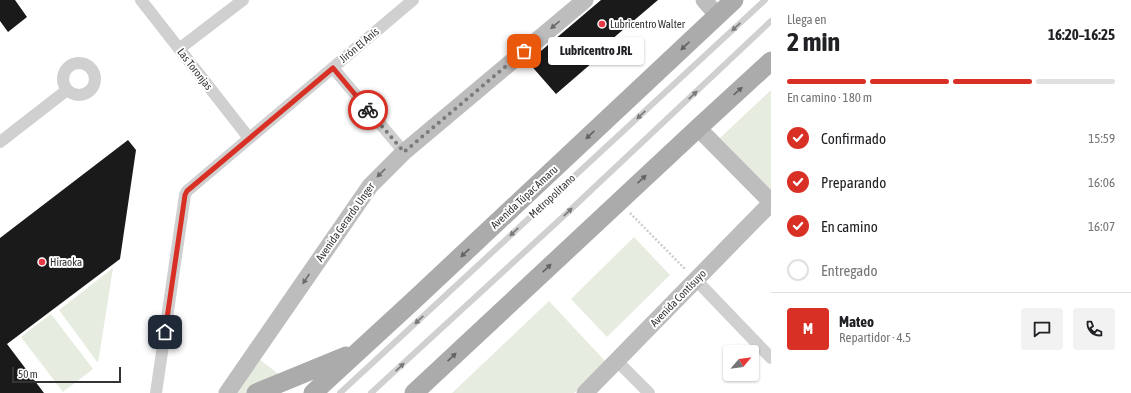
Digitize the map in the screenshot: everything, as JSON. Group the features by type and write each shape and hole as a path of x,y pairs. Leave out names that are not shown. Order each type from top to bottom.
{"main road":[{"name":"Avenida Túpac Amaru","path":"312,393 734,0"},
{"path":"414,393 618,201 771,61"},
{"path":"256,393 363,347"}],"street":[{"name":"Las Toronjas","path":"141,0 249,138"},
{"path":"179,49 243,0"},
{"name":"Jirón El Anís","path":"156,393 185,195 187,191 413,0"},
{"name":"Avenida Gerardo Unger","path":"227,393 370,186 404,152 585,0"},
{"path":"704,0 717,15"},
{"path":"333,68 404,152"},
{"path":"0,142 67,90"},
{"path":"698,128 771,203"},
{"name":"Avenida Contisuyo","path":"585,393 771,203"},
{"path":"696,280 771,358"},
{"path":"617,361 649,393"}],"lane":[{"name":"Metropolitano","path":"340,393 765,0"},
{"name":"Metropolitano","path":"371,393 567,213 771,21"}],"path":[{"path":"618,201 696,280"}],"shaded area":[{"path":"771,90 771,191 720,138"},
{"path":"634,237 670,275 607,337 571,299"},
{"path":"113,268 98,363 59,310"},
{"path":"549,301 605,361 574,393 452,393"},
{"path":"51,314 93,369 63,392 21,337"},
{"path":"258,358 282,377 247,393 233,393"}],"building":[{"path":"0,0 15,0 27,17 8,32 0,21"},
{"path":"601,0 658,0 604,46 607,50 556,94 528,62"},
{"path":"128,140 136,150 120,259 7,344 44,393 0,393 0,238"}],"way so far":[{"path":"368,110 404,152 524,51"}],"place":[{"name":"Lubricentro Walter","path":"602,24"},
{"name":"Lubricentro JRL","path":"524,51"},
{"name":"Hiraoka","path":"42,262"}],"route":[{"path":"165,332 185,195 187,191 333,68 368,110"}]}
